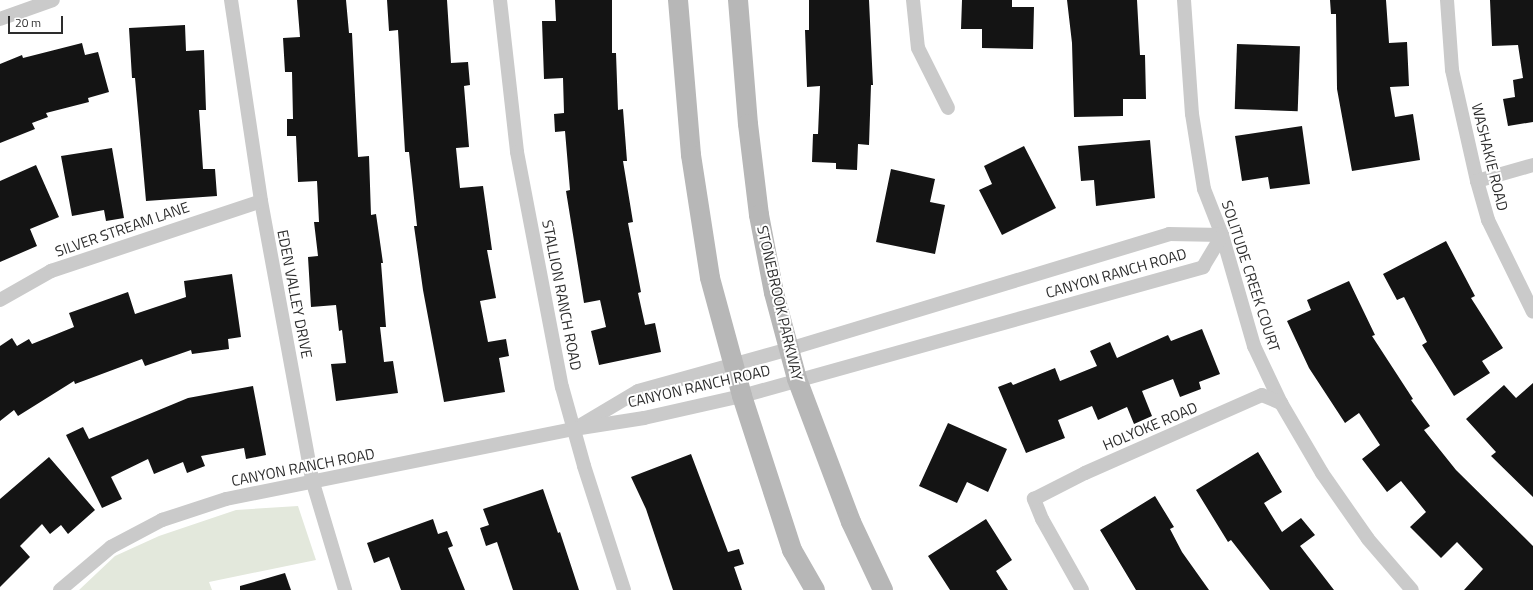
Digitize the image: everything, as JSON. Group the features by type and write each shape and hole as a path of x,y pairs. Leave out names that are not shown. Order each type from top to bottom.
{"main road":[{"path":"678,0 691,155 710,278 732,364 792,550 815,590"},
{"name":"STONEBROOK PARKWAY","path":"738,0 748,124 759,215 774,292 797,379 851,522 883,590"}],"street":[{"path":"0,19 53,0"},
{"name":"EDEN VALLEY DRIVE","path":"231,0 261,201 313,483 344,590"},
{"name":"STALLION RANCH ROAD","path":"500,0 517,152 562,387 624,590"},
{"path":"913,0 918,48 948,108"},
{"name":"SOLITUDE CREEK COURT","path":"1184,0 1188,76 1197,152 1204,190 1222,235 1254,346 1281,403 1344,506 1412,590"},
{"name":"WASHAKIE ROAD","path":"1447,0 1452,70 1477,182 1488,220 1533,312"},
{"path":"1477,182 1533,165"},
{"name":"SILVER STREAM LANE","path":"0,300 51,271 261,201"},
{"name":"CANYON RANCH ROAD","path":"60,590 111,547 162,520 226,499 313,483 574,429 644,418 742,396 797,379 1203,267 1222,235 1170,234 789,349 638,391 574,429"},
{"name":"HOLYOKE ROAD","path":"1082,590 1042,519 1034,499 1085,473 1262,395 1281,403"}],"shaded area":[{"path":"298,506 316,560 209,582 212,590 79,590 115,556 159,536 236,510"}],"building":[{"path":"297,0 346,0 349,33 352,33 358,157 369,156 371,215 376,214 383,263 381,263 386,327 380,327 384,362 393,361 398,393 336,401 331,364 346,363 342,330 339,331 336,305 311,307 308,257 318,256 314,222 319,222 317,181 298,182 296,136 287,136 287,119 293,119 292,72 285,72 283,38 300,37"},
{"path":"387,0 447,0 451,63 468,62 470,85 464,86 469,147 456,148 460,188 483,186 492,250 487,250 496,298 480,301 488,342 506,339 509,356 499,358 505,392 444,402 423,290 414,226 417,226 409,152 405,152 398,30 389,31"},
{"path":"555,0 612,0 612,53 616,53 618,110 623,109 627,161 623,161 633,222 628,223 641,292 638,293 645,325 655,323 661,352 599,365 591,331 606,327 600,300 584,303 566,191 570,190 565,131 555,132 554,114 564,113 563,78 544,79 542,21 556,21"},
{"path":"809,0 869,0 873,85 871,85 869,145 858,144 857,170 836,169 836,163 812,162 813,134 818,134 820,86 807,87 805,30 809,30"},
{"path":"962,0 1012,0 1012,7 1034,7 1033,49 982,48 982,29 961,29"},
{"path":"1067,0 1137,0 1140,55 1145,55 1146,99 1123,99 1123,116 1074,117 1072,43"},
{"path":"1330,0 1386,0 1389,43 1407,42 1409,86 1390,87 1395,117 1413,114 1420,160 1352,171 1337,89 1336,14 1331,14"},
{"path":"1490,0 1533,0 1533,122 1508,126 1503,99 1515,97 1513,80 1523,78 1518,45 1492,46"},
{"path":"185,25 186,51 204,50 206,110 199,110 203,169 215,169 217,196 146,201 135,78 132,78 129,28"},
{"path":"82,43 85,55 98,52 109,92 88,98 89,102 46,113 48,117 32,123 35,129 0,143 0,64 22,55 23,58"},
{"path":"1237,44 1300,46 1298,111 1235,109"},
{"path":"1302,126 1310,184 1270,189 1268,177 1242,181 1235,136"},
{"path":"1150,140 1155,198 1096,206 1094,180 1081,181 1078,146"},
{"path":"1024,146 1056,208 1002,235 979,190 992,184 984,166"},
{"path":"112,148 124,218 106,221 104,210 72,216 61,156"},
{"path":"36,165 59,217 30,229 37,246 0,262 0,181"},
{"path":"891,169 935,179 930,202 945,205 935,254 876,242"},
{"path":"1446,241 1475,296 1471,298 1503,348 1482,361 1490,373 1454,396 1422,345 1427,342 1404,297 1397,300 1383,274"},
{"path":"232,274 241,337 228,339 229,349 192,354 191,350 145,366 142,359 75,384 74,381 18,416 14,410 0,421 0,346 12,338 17,346 29,339 32,344 74,327 69,313 128,292 135,314 186,297 184,281"},
{"path":"1349,281 1375,335 1372,336 1413,399 1411,400 1430,426 1424,430 1456,470 1533,546 1533,590 1464,590 1483,569 1457,542 1441,558 1410,527 1426,512 1401,481 1387,492 1362,459 1380,445 1359,413 1345,423 1309,368 1287,321 1311,310 1307,300"},
{"path":"1202,329 1220,374 1199,382 1201,389 1180,397 1173,379 1142,391 1152,416 1134,424 1127,407 1098,420 1092,406 1058,420 1065,438 1026,453 998,387 1011,382 1013,385 1055,368 1060,381 1097,366 1090,351 1110,342 1117,358 1168,335 1171,341"},
{"path":"1533,383 1533,497 1491,456 1496,452 1466,419 1504,385 1516,398"},
{"path":"253,386 266,455 246,459 244,448 201,456 205,466 187,473 183,462 154,474 148,459 111,477 122,499 102,508 66,435 83,427 89,439 188,398"},
{"path":"948,423 1007,449 988,492 967,482 957,503 919,486"},
{"path":"1258,452 1282,492 1264,503 1282,532 1301,518 1315,535 1300,546 1334,590 1270,590 1231,540 1228,542 1196,490"},
{"path":"691,454 728,552 739,549 744,564 734,567 742,590 673,590 646,509 631,477"},
{"path":"49,457 95,510 68,534 61,525 50,534 42,524 20,546 30,557 0,587 0,499"},
{"path":"543,489 558,533 560,532 579,590 513,590 497,542 486,546 480,528 489,525 483,509"},
{"path":"1155,496 1174,527 1170,529 1182,552 1209,590 1136,590 1100,530"},
{"path":"433,519 438,534 447,531 453,546 448,548 465,590 401,590 389,557 374,563 367,543"},
{"path":"986,519 1012,560 996,571 1008,590 950,590 928,556"},
{"path":"285,573 291,590 240,590 240,586"}]}
